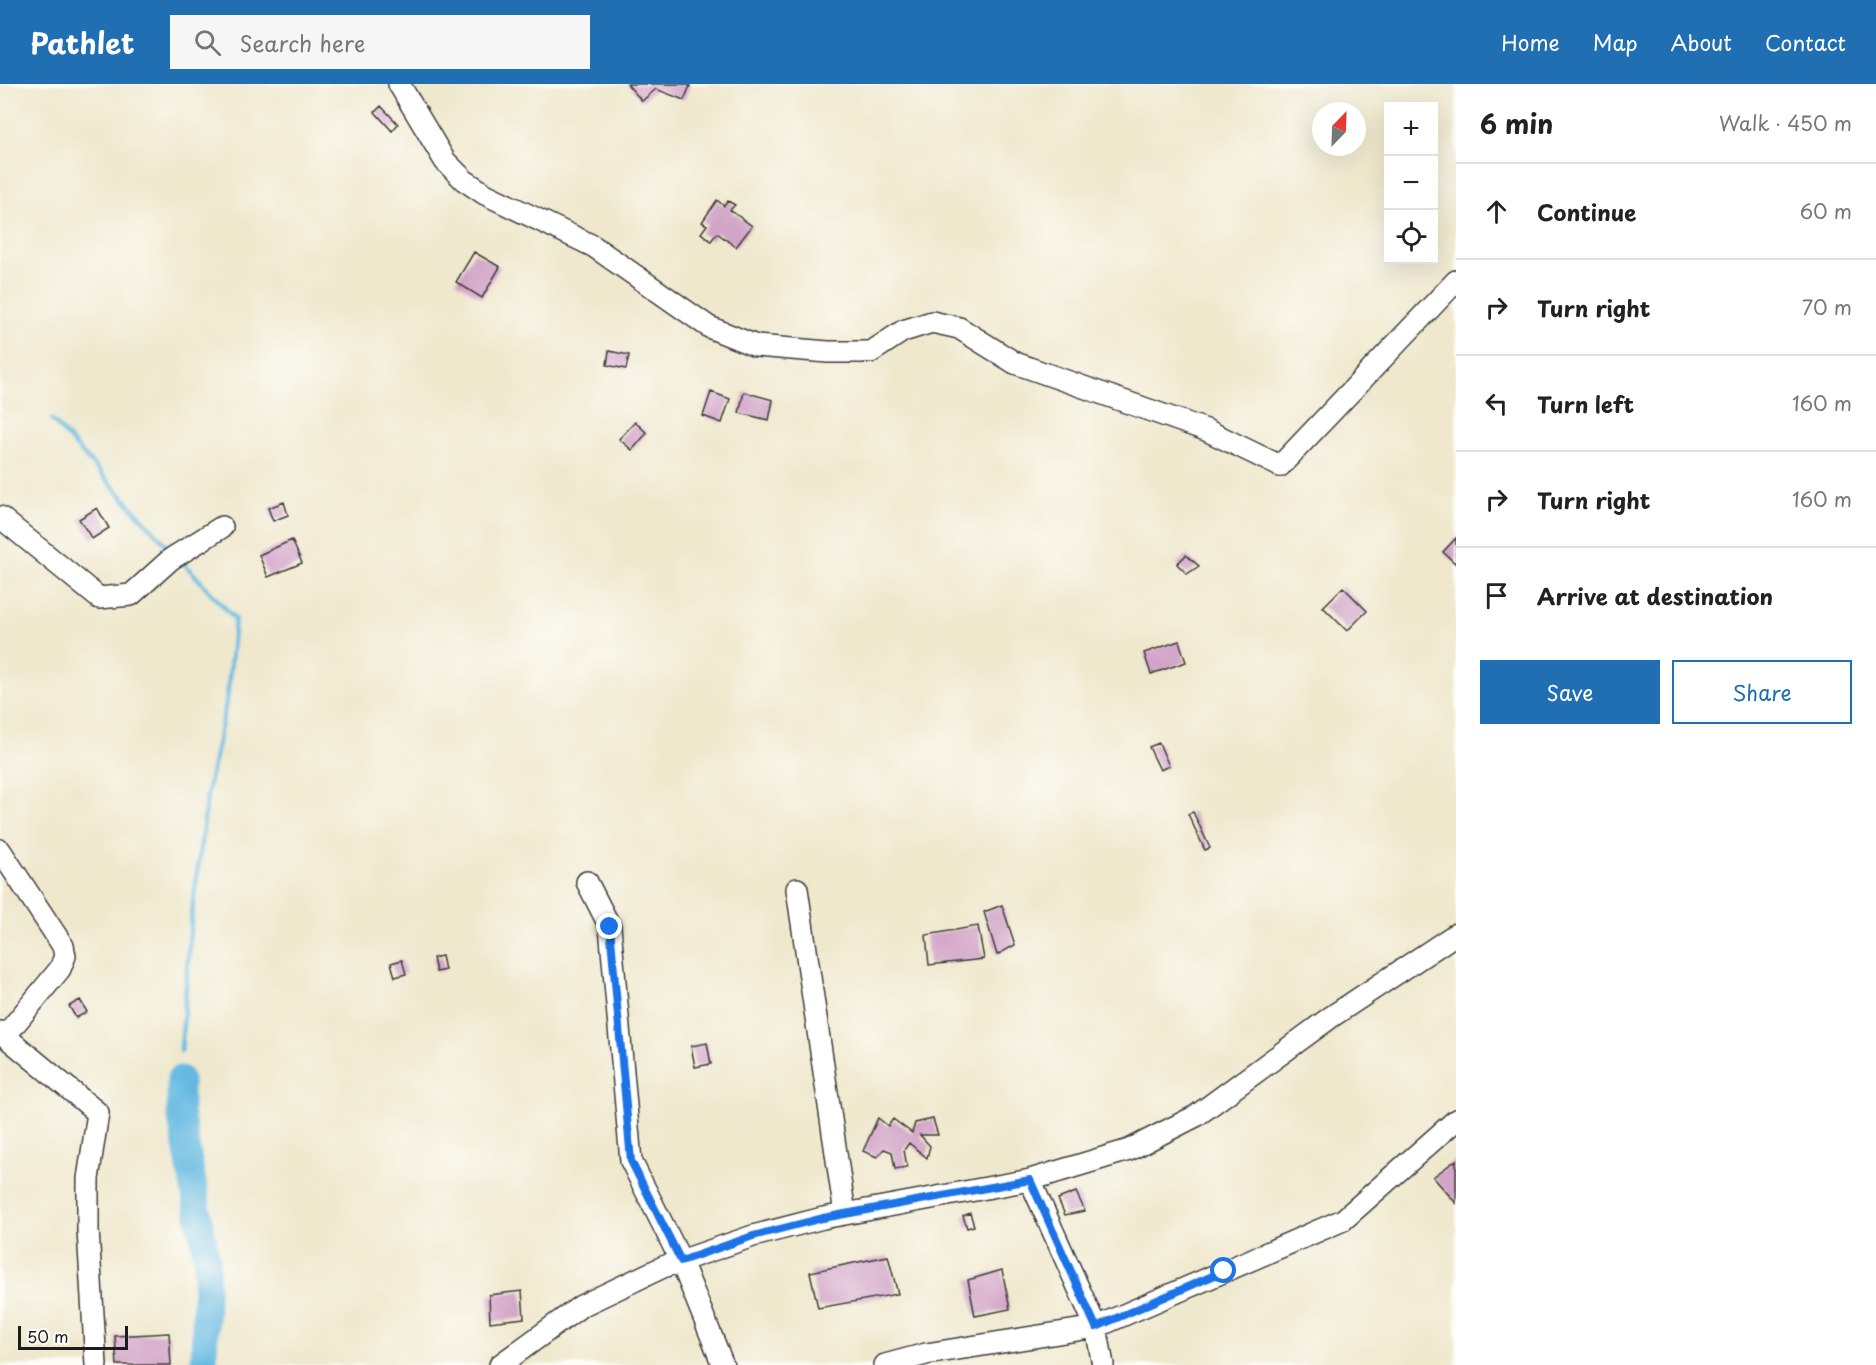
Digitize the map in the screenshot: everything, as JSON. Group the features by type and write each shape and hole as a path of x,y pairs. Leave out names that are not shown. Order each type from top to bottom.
{"street":[{"path":"399,84 445,162 464,180 485,194 593,246 709,327 756,346 849,352 871,352 903,331 932,322 959,328 1015,363 1206,430 1280,466 1456,281"},
{"path":"0,517 99,598 131,595 176,556 222,527"},
{"path":"0,850 63,946 65,956 60,969 2,1034 98,1113 88,1179 88,1230 96,1365"},
{"path":"587,882 610,927 631,1161 681,1261 723,1365"},
{"path":"797,889 845,1214"},
{"path":"500,1365 581,1306 681,1261 753,1236 845,1214 1030,1180 1129,1150 1196,1116 1331,1017 1456,934"},
{"path":"885,1365 926,1354 1096,1327 1343,1220 1456,1120"},
{"path":"1030,1180 1096,1327 1103,1365"}],"building":[{"path":"627,84 685,84 690,86 684,100 656,89 642,101"},
{"path":"381,106 398,124 392,131 375,112"},
{"path":"717,200 724,206 728,201 735,205 730,210 752,226 736,247 717,233 711,241 701,233 707,225 702,222"},
{"path":"474,252 500,267 482,298 456,282"},
{"path":"609,351 629,355 626,369 607,365"},
{"path":"711,392 730,399 722,423 703,416"},
{"path":"744,392 773,400 769,420 739,413"},
{"path":"635,422 647,433 632,450 619,439"},
{"path":"284,502 288,515 273,521 268,508"},
{"path":"97,508 109,528 92,539 79,519"},
{"path":"1456,538 1456,564 1443,552"},
{"path":"292,540 302,563 268,577 259,555"},
{"path":"1186,555 1199,566 1187,574 1177,564"},
{"path":"1343,587 1367,611 1347,631 1323,607"},
{"path":"1179,641 1186,662 1151,674 1144,653"},
{"path":"1159,743 1169,766 1160,770 1149,747"},
{"path":"1193,812 1210,848 1205,850 1188,814"},
{"path":"1002,905 1015,945 997,955 984,912"},
{"path":"978,926 984,959 929,965 926,935"},
{"path":"442,956 445,970 436,972 433,958"},
{"path":"402,960 406,974 395,977 391,963"},
{"path":"80,1000 87,1012 76,1018 69,1006"},
{"path":"707,1043 711,1064 695,1067 691,1046"},
{"path":"878,1118 888,1126 893,1119 912,1133 915,1123 933,1119 938,1135 920,1135 930,1146 927,1158 909,1143 904,1150 907,1167 895,1169 892,1152 884,1149 877,1157 863,1151"},
{"path":"1456,1160 1456,1203 1433,1177"},
{"path":"1076,1192 1085,1211 1065,1215 1058,1199"},
{"path":"970,1213 974,1226 967,1228 963,1216"},
{"path":"888,1256 898,1294 818,1308 810,1272"},
{"path":"1002,1270 1010,1309 975,1316 968,1280"},
{"path":"522,1291 524,1318 490,1322 489,1295"},
{"path":"169,1333 171,1365 117,1365 115,1336"}],"waterway":[{"path":"52,420 172,551"},
{"path":"180,559 235,619 227,699 208,789 191,920 181,1051"},
{"path":"180,1079 180,1112 207,1260 204,1365"}],"route":[{"path":"610,927 631,1161 681,1261 753,1236 823,1218 1030,1180 1096,1327 1224,1271"}]}
